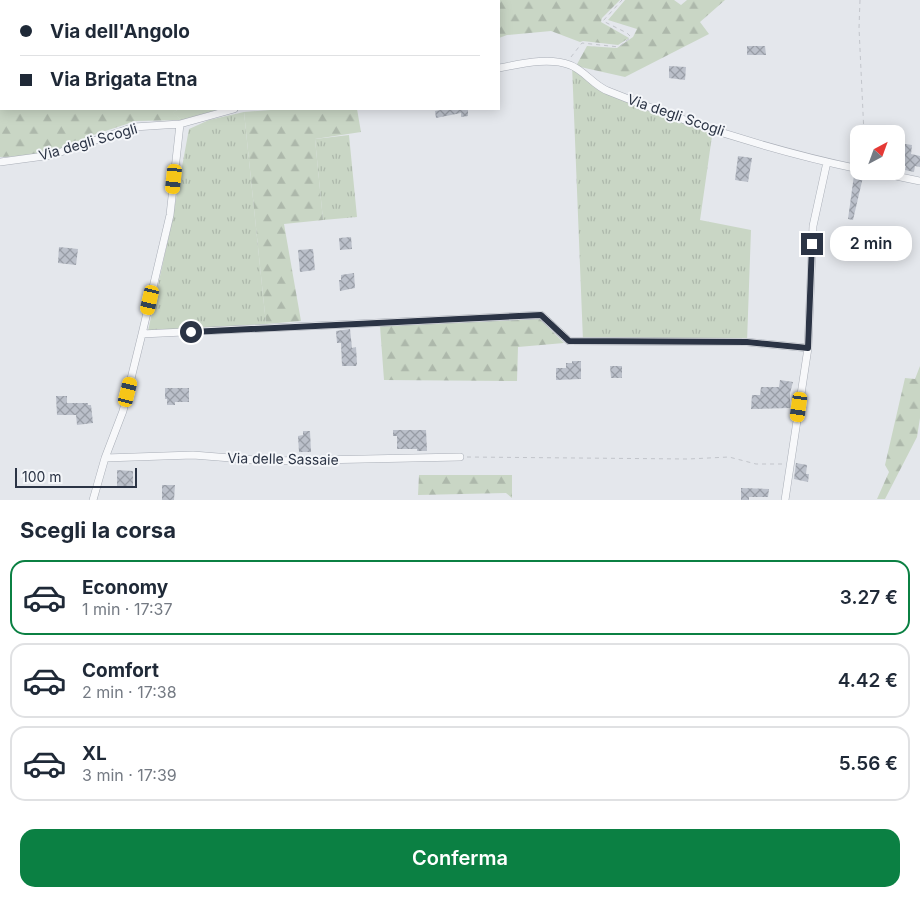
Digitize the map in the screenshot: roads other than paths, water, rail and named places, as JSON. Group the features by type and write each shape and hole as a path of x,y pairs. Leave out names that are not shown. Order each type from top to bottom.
{"street":[{"name":"Via degli Scogli","path":"500,68 544,61 572,65 604,90 690,123 850,167"},
{"name":"Via degli Scogli","path":"0,162 52,155 134,127 180,124 230,110"},
{"path":"93,500 105,458 123,411 170,215 180,124"},
{"path":"785,500 808,348 813,226 827,162"},
{"path":"905,178 920,181"},
{"path":"142,334 541,315 569,341 747,342 808,348"},
{"name":"Via delle Sassaie","path":"105,458 193,455 270,461 460,457"}]}
